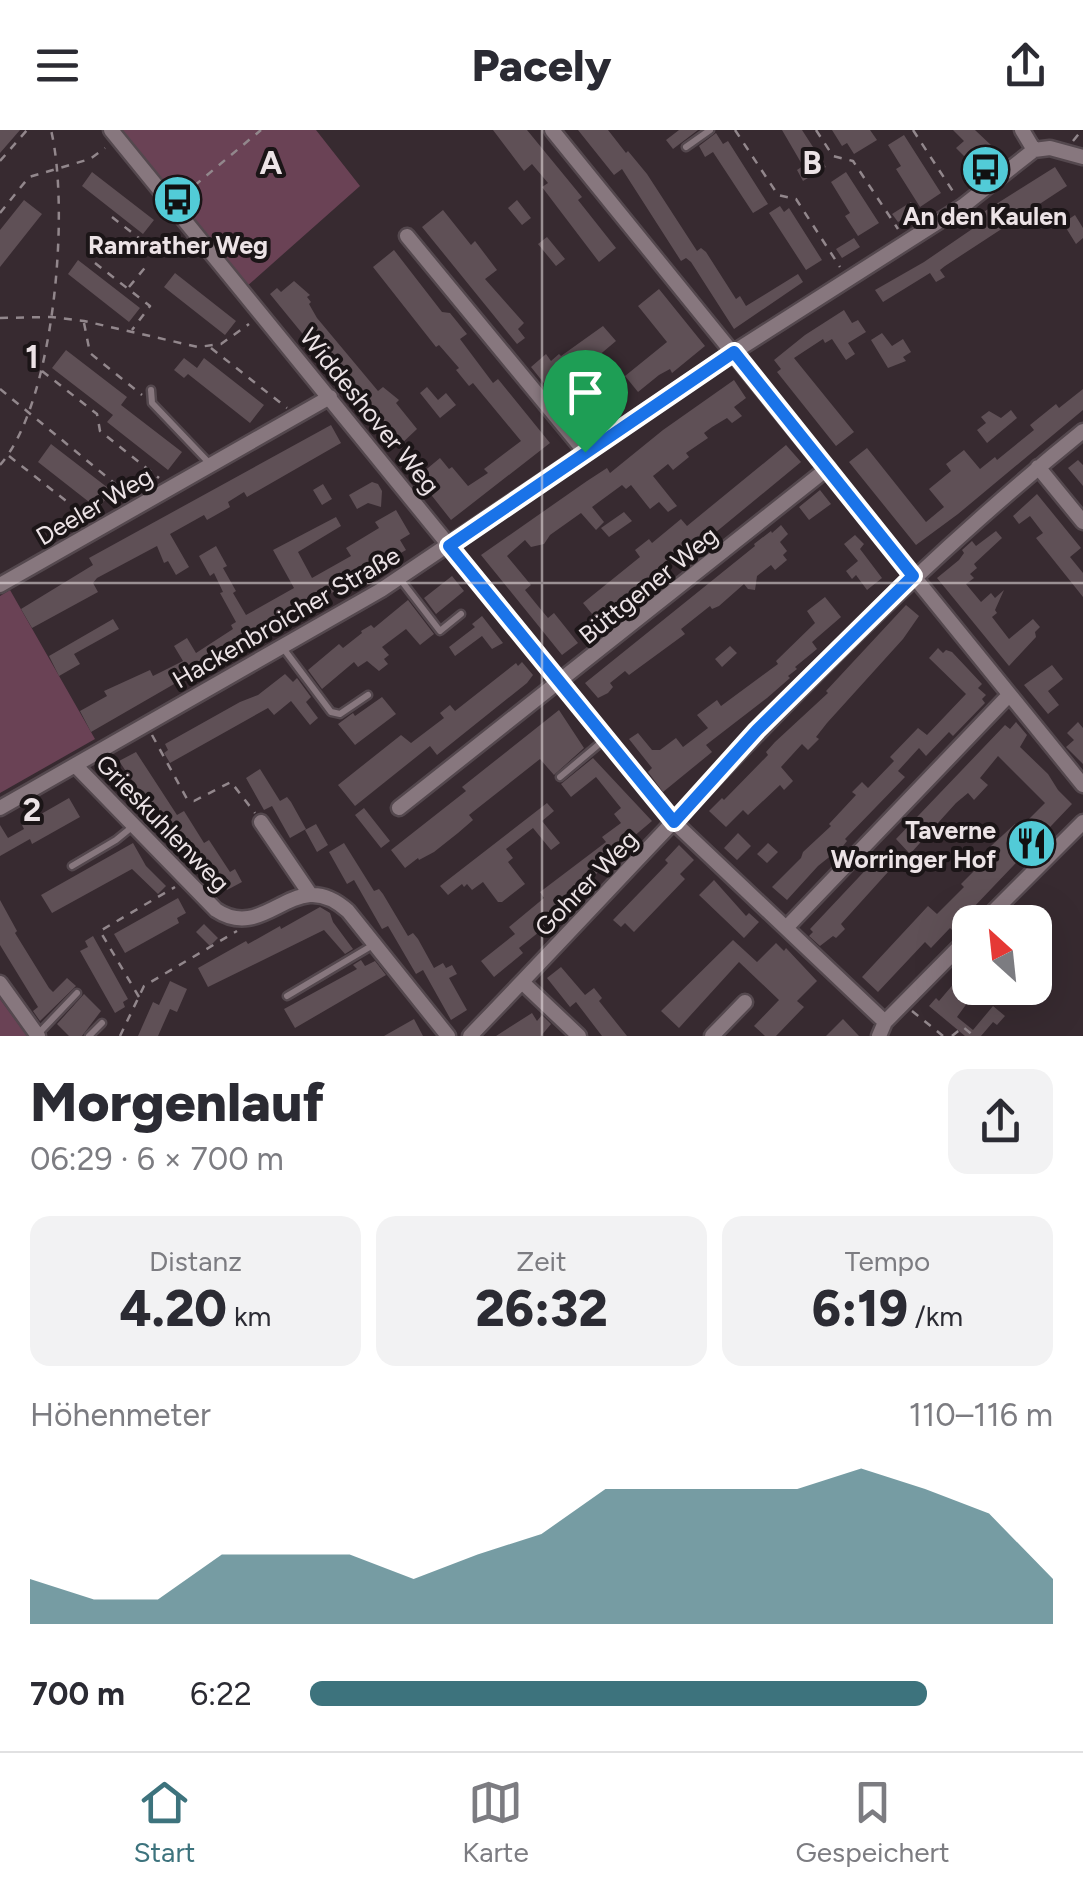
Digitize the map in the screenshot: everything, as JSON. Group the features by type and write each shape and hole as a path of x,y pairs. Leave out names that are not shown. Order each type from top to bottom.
{"street":[{"path":"552,130 1083,785"},
{"path":"1022,130 1034,150 1050,148 1083,157"},
{"name":"Widdeshover Weg","path":"115,134 674,822 786,928 882,1029"},
{"name":"Hackenbroicher Straße","path":"0,808 399,578 734,352 963,206 1034,150"},
{"path":"407,236 585,452"},
{"name":"Deeler Weg","path":"0,585 330,397"},
{"name":"Gohrer Weg","path":"470,1036 757,730 913,576 1083,431"},
{"path":"1038,467 1083,522"},
{"name":"Büttgener Weg","path":"399,808 828,468"},
{"path":"786,928 1008,696"},
{"name":"Grieskuhlenweg","path":"74,765 226,917 253,917 310,894"},
{"path":"262,822 310,894 333,898 448,1036"},
{"path":"1000,905 1083,822"},
{"path":"882,1029 952,954"},
{"path":"522,982 580,1036"},
{"path":"0,983 37,1035"},
{"path":"712,1036 745,1002"}],"lane":[{"path":"686,147 710,130"},
{"path":"151,390 152,402 211,465"},
{"path":"399,578 440,631 461,614"},
{"path":"282,647 331,712 340,714 368,695"},
{"path":"560,777 605,739"},
{"path":"72,866 132,826"},
{"path":"287,996 374,944"},
{"path":"37,1035 77,993"},
{"path":"89,1036 102,1023"}],"path":[{"path":"0,161 27,130"},
{"path":"0,464 8,456 27,411 41,370 51,317 59,168 51,130"},
{"path":"178,213 182,195 261,130"},
{"path":"735,130 778,195 796,199 849,281"},
{"path":"816,130 833,156 852,162 906,244"},
{"path":"913,130 963,206"},
{"path":"0,213 28,178 90,159 115,134"},
{"path":"112,217 158,253"},
{"path":"95,263 150,306 131,331"},
{"path":"128,288 148,264"},
{"path":"0,318 51,317 210,347 231,340 261,314"},
{"path":"84,322 90,353 152,402"},
{"path":"210,347 297,416"},
{"path":"41,370 97,414 100,431 171,488"},
{"path":"0,389 120,486 137,507"},
{"path":"8,456 100,528"},
{"path":"146,725 187,799 194,801 231,782 262,822"},
{"path":"139,997 100,931 186,880"},
{"path":"120,1036 144,986 234,934 238,918"},
{"path":"903,1003 943,1036"},
{"path":"952,1036 962,1027 974,1036"}],"shaded area":[{"path":"122,130 316,130 360,186 246,287"},
{"path":"10,590 95,739 0,793 0,596"},
{"path":"0,999 27,1036 0,1036"}],"building":[{"path":"0,130 20,130 0,153"},
{"path":"493,130 527,130 582,197 578,200 616,248 599,262 542,187 548,183 532,164 524,171"},
{"path":"578,130 608,130 647,174 697,251 701,248 706,252 736,299 740,296 746,306 798,274 803,282 734,329 691,262 686,258 681,261 622,169 614,175"},
{"path":"679,130 698,130 673,149 666,140"},
{"path":"782,130 802,130 826,167 803,181 797,170 803,166"},
{"path":"832,130 870,130 877,140 854,154 847,143 842,146"},
{"path":"953,130 975,130 993,147 979,161 971,152 965,157 956,148 964,141"},
{"path":"716,133 723,144 728,141 768,204 753,213 713,152 705,157 699,146"},
{"path":"904,135 941,193 920,207 896,169 901,166 888,145"},
{"path":"1055,167 1067,186 945,266 940,270 945,277 936,282 930,273 883,302 875,290 924,262 978,225 974,218"},
{"path":"92,172 154,220 143,234 82,186"},
{"path":"846,172 879,223 858,236 845,216 850,213 831,182"},
{"path":"24,200 42,214 0,267 0,230"},
{"path":"517,200 531,218 522,225 508,208"},
{"path":"911,202 916,211 898,222 892,214"},
{"path":"780,206 784,212 789,208 822,260 806,270 769,213"},
{"path":"443,210 471,245 475,241 497,270 485,279 524,323 518,329 525,338 517,344 422,227"},
{"path":"1075,215 1083,228 1083,238 1076,244 1063,223"},
{"path":"547,237 565,259 556,266 538,244"},
{"path":"854,238 860,247 842,258 836,249"},
{"path":"394,250 442,312 450,313 467,334 460,339 493,383 498,379 550,443 451,520 425,487 419,492 411,482 440,458 468,486 488,473 484,469 521,441 473,383 469,386 456,370 459,368 439,345 436,347 373,267"},
{"path":"78,260 140,308 129,322 68,274"},
{"path":"175,273 236,321 225,335 164,287"},
{"path":"294,281 310,295 309,304 317,318 378,391 383,387 399,400 396,403 417,429 399,446 395,447 270,294 277,288 281,292"},
{"path":"659,289 705,346 672,373 670,369 659,375 638,392 625,376 667,342 638,306"},
{"path":"844,310 852,323 858,320 866,332 848,343 855,354 846,360 832,339 825,343 823,339 794,358 854,432 836,446 777,372 781,369 774,360"},
{"path":"603,326 616,341 591,362 609,384 597,397 605,407 579,428 565,411 589,391 571,368 547,387 531,367 546,354 551,361 561,356"},
{"path":"882,333 892,346 903,339 911,352 903,357 906,361 888,368 871,340"},
{"path":"66,350 127,397 121,405 182,452 168,470 107,422 113,415 52,368"},
{"path":"184,358 197,368 204,358 264,405 250,423 188,374 184,378 174,370"},
{"path":"734,380 746,398 734,407 742,416 732,423 727,418 712,427 704,433 708,438 686,453 689,457 673,470 668,464 653,476 677,506 668,512 659,502 650,509 631,485 626,489 622,485 592,507 604,522 596,530 581,513 550,535 544,544 531,547 525,540 507,556 531,585 525,590 538,606 548,618 554,613 578,643 562,655 481,555 607,468 610,473"},
{"path":"427,387 438,400 446,393 456,405 440,418 420,393"},
{"path":"1083,389 1083,410 916,545 849,462 867,448 926,522 944,507 929,489 951,471 946,464 964,450 980,469 995,457 997,460 1034,430 1030,425"},
{"path":"1011,410 1017,418 987,443 977,430 986,423 981,417 989,411 1001,418"},
{"path":"331,425 341,443 247,497 244,492 228,502 230,507 207,520 204,515 170,534 189,567 176,575 168,561 164,563 157,546 97,578 93,583 98,592 32,628 21,609 93,565 89,558"},
{"path":"51,444 112,491 98,509 38,462"},
{"path":"786,445 801,462 710,537 707,533 597,620 583,603 640,557 635,550 649,539 652,543 681,519 687,526"},
{"path":"1078,460 1083,465 1083,486 1068,468"},
{"path":"372,482 382,491 381,507 368,503 357,509 349,495"},
{"path":"323,484 332,499 322,505 313,490"},
{"path":"820,490 831,504 809,520 799,507"},
{"path":"1037,494 1081,548 1070,557 1083,573 1083,597 1036,538 1043,533 1030,516 1019,524 1013,516"},
{"path":"396,510 410,534 400,540 406,550 91,732 80,711 107,696 104,691 150,670 153,676 183,661 174,646 187,638 196,653 233,629 231,625 236,622 220,593 223,592 214,573 210,576 199,556 216,546 227,566 223,568 236,591 233,593 246,615 294,588 273,550 336,517 341,526 298,552 312,578 351,556 346,548 379,528 375,522"},
{"path":"624,512 632,521 609,537 601,528"},
{"path":"781,525 788,534 780,542 787,551 783,555 787,560 775,570 771,565 757,576 755,590 744,584 719,606 710,606 681,629 685,634 629,675 625,671 610,683 613,687 608,693 598,698 585,683"},
{"path":"996,531 1002,538 974,564 977,568 970,574 974,578 966,584 981,602 991,593 995,598 1004,590 992,617 1009,639 1033,619 1040,627 1036,637 1009,666 937,578 959,560 962,550 972,541 976,546"},
{"path":"855,535 864,544 860,549 882,578 867,590 856,575 852,579 846,571 858,561 844,544"},
{"path":"452,576 464,591 436,614 424,598"},
{"path":"825,597 841,617 812,642 817,649 767,698 706,745 712,752 663,792 648,772 652,768 629,739 638,733 652,750 660,750 676,738 683,747 708,728 697,715 717,700 721,706 778,664 776,661 815,623 807,611"},
{"path":"408,600 434,634 420,645 406,629 382,647 389,655 384,659 388,664 379,671 367,661 358,667 354,662 322,689 308,670 339,644 343,648"},
{"path":"906,605 919,616 903,639 827,723 816,737 819,739 808,750 802,744 781,767 793,781 784,790 780,785 748,815 743,810 726,827 709,811 828,693"},
{"path":"482,616 503,643 492,649 482,636 455,656 449,647 475,627 472,624"},
{"path":"113,619 119,629 74,654 80,664 59,676 49,656"},
{"path":"730,646 737,653 722,667 715,659"},
{"path":"938,648 943,653 952,652 982,684 978,688 986,695 982,699 985,703 953,736 949,732 926,756 919,748 898,771 905,777 845,839 843,846 787,900 772,887 831,826 856,795 852,792 862,782 868,788 918,728 927,735 966,694 929,658"},
{"path":"522,662 533,675 527,683 437,755 430,746 355,806 338,785 401,735 411,743 444,718 440,713 450,705 455,711"},
{"path":"1052,665 1063,679 1048,691 1059,705 1048,714 1024,685"},
{"path":"285,674 293,682 297,678 311,697 306,702 318,718 310,725 291,701 274,715 268,708 170,763 164,753 168,750 165,744 258,695"},
{"path":"382,697 396,714 355,745 338,724"},
{"path":"559,710 584,748 554,775 540,759 469,815 473,820 458,833 405,868 391,850"},
{"path":"1016,722 1027,735 1020,747 1072,804 976,905 952,905 952,930 931,948 925,942 878,992 862,977 928,906 937,914 964,887 961,884 980,865 980,857 992,845 1015,824 1020,828 1045,803 998,756 980,778 988,785 974,800 968,793 956,803 910,854 896,839 1005,725 1010,729"},
{"path":"1078,722 1083,728 1083,764 1066,747 1074,740 1067,733"},
{"path":"136,752 177,815 184,811 204,843 209,840 230,872 235,869 242,882 227,890 213,867 206,871 187,838 181,841 166,815 161,810 155,814 119,761"},
{"path":"593,758 652,821 633,837 636,840 554,910 559,916 519,948 523,953 494,977 481,961 515,934 509,927 544,898 540,892 606,842 602,837 621,823 614,814 621,808 596,777 571,797 561,784"},
{"path":"260,769 280,801 287,797 291,802 306,829 290,838 272,806 264,810 246,778"},
{"path":"69,798 80,817 32,844 30,839 0,856 0,825 8,838 24,829 22,825"},
{"path":"547,803 554,811 542,821 560,843 551,850 533,828 506,849 513,858 508,862 525,884 502,902 483,882 472,890 462,884 448,895 440,886"},
{"path":"364,808 390,841 381,848 355,815"},
{"path":"316,824 328,845 317,852 305,830"},
{"path":"738,833 751,846 737,860 724,848"},
{"path":"133,843 146,866 166,886 158,894 132,869 52,913 41,895"},
{"path":"344,843 374,891 379,889 383,894 408,936 413,933 418,939 434,968 443,963 446,968 452,965 457,974 449,978 467,1010 451,1020 423,970 416,974 388,926 382,929 354,880 347,884 329,852"},
{"path":"768,843 778,852 767,863 757,854"},
{"path":"679,845 694,860 680,874 685,879 634,932 625,923 621,927 613,920 668,863 665,860"},
{"path":"875,860 888,872 841,924 845,929 820,946 809,936 813,932 810,929"},
{"path":"714,880 746,916 749,913 759,922 744,938 699,895"},
{"path":"178,898 186,913 177,918 179,923 125,953 114,934"},
{"path":"0,900 49,988 53,992 67,978 76,986 40,1021 33,1011 38,1007 0,945"},
{"path":"320,907 330,913 353,949 345,954 324,930 208,987 198,968"},
{"path":"204,924 218,938 210,946 196,932"},
{"path":"93,936 128,999 123,1002 125,1007 115,1013 80,951 88,947 85,941"},
{"path":"733,940 757,962 776,943 784,951 786,948 817,981 797,1001 804,1007 776,1036 765,1036 754,1026 779,1000 739,962 679,1028 661,1011"},
{"path":"361,960 365,966 375,961 386,975 295,1028 284,1009 357,969 353,965"},
{"path":"561,967 585,995 594,988 602,998 599,1001 627,1036 602,1036 576,1002 570,1007 547,978"},
{"path":"170,981 187,989 177,1012 170,1009 158,1036 138,1036 153,1002 159,1005"},
{"path":"952,986 952,1005 966,1005 957,1017 973,1030 993,1006 1005,1016 997,1025 993,1022 981,1036 965,1036 929,1006 936,998 939,1001"},
{"path":"84,994 101,1011 82,1036 69,1036 57,1024"},
{"path":"532,1013 537,1021 542,1015 551,1024 541,1036 496,1036"},
{"path":"414,1019 423,1036 384,1036"},
{"path":"843,1019 859,1036 826,1036"}],"place":[{"name":"An den Kaulen","path":"985,170"},
{"name":"Ramrather Weg","path":"178,199"},
{"name":"Taverne Worringer Hof","path":"1031,844"}],"route":[{"path":"734,352 913,576 757,730 674,822 449,546 585,452 734,352"}]}
